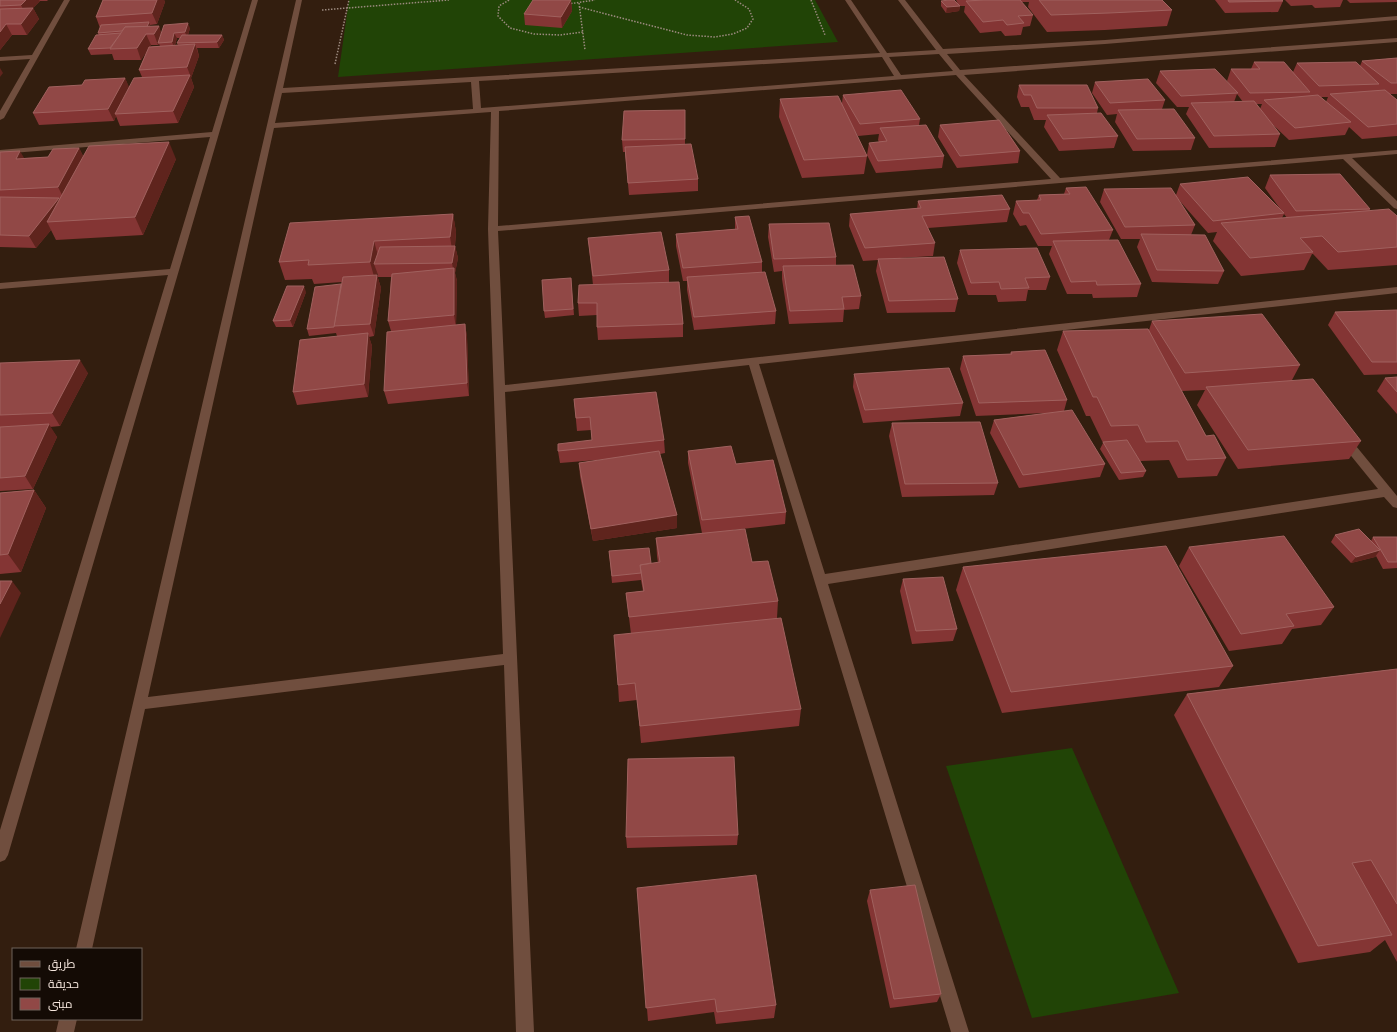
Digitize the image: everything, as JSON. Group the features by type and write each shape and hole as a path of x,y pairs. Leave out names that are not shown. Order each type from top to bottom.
{"street":[{"path":"0,118 67,0"},
{"path":"0,856 255,0"},
{"path":"84,948 299,0"},
{"path":"848,0 899,77"},
{"path":"902,0 958,72 1057,180"},
{"path":"278,91 1105,42 1397,18"},
{"path":"270,126 495,110 958,72 1397,40"},
{"path":"0,59 34,57"},
{"path":"475,80 477,111"},
{"path":"495,110 493,228 526,1032"},
{"path":"0,152 215,134"},
{"path":"493,228 1397,152"},
{"path":"1346,157 1397,206"},
{"path":"0,286 174,272"},
{"path":"500,389 1397,290"},
{"path":"1235,308 1245,320"},
{"path":"754,361 960,1032"},
{"path":"1336,430 1397,504"},
{"path":"821,580 1387,492"},
{"path":"139,704 510,659"},
{"path":"65,1032 68,1020"}],"path":[{"path":"349,0 348,9 449,0"},
{"path":"509,0 499,6 498,16 510,28 534,34 560,35 583,32"},
{"path":"563,3 579,3 595,0"},
{"path":"580,7 686,34 715,37 732,34 747,28 753,19 749,9 735,0"},
{"path":"579,3 586,54"}],"green space":[{"path":"349,0 815,0 838,42 338,77"},
{"path":"1072,748 1179,993 1032,1018 946,766"}],"building":[{"path":"0,0 26,0 21,5 0,6"},
{"path":"103,0 157,0 152,13 96,17"},
{"path":"533,0 571,0 561,17 524,14"},
{"path":"954,0 960,6 947,7 941,1"},
{"path":"1020,0 1033,15 1018,16 1024,23 1007,25 1003,20 983,22 966,1"},
{"path":"1039,0 1162,0 1172,10 1051,15"},
{"path":"1228,0 1282,0 1283,1 1229,2"},
{"path":"33,8 21,24 6,24 0,32 0,9"},
{"path":"149,22 147,27 125,27 122,31 98,33 101,25"},
{"path":"188,23 185,32 174,33 172,42 158,43 164,25"},
{"path":"159,26 154,34 146,34 137,48 110,49 125,27"},
{"path":"121,33 110,48 88,49 96,35"},
{"path":"182,35 222,35 217,42 177,43"},
{"path":"195,44 187,67 139,70 149,47"},
{"path":"1397,58 1397,83 1391,83 1362,61"},
{"path":"1254,62 1284,62 1310,92 1250,93 1231,69 1260,69"},
{"path":"1356,62 1379,84 1319,86 1297,63"},
{"path":"1215,69 1238,93 1181,96 1160,71"},
{"path":"190,75 173,111 115,114 134,78"},
{"path":"125,78 108,109 33,113 49,87 82,85 85,80"},
{"path":"1148,79 1165,100 1110,103 1095,82"},
{"path":"1019,85 1087,85 1098,108 1037,108 1031,95 1024,95"},
{"path":"901,90 920,119 860,124 843,95"},
{"path":"1385,90 1397,100 1397,124 1368,127 1330,94"},
{"path":"1318,95 1351,122 1295,128 1264,100"},
{"path":"838,96 867,156 804,160 780,99"},
{"path":"1254,101 1280,134 1214,136 1191,103"},
{"path":"1174,109 1195,138 1137,139 1118,110"},
{"path":"685,110 685,139 622,140 624,111"},
{"path":"1101,113 1118,136 1063,139 1047,115"},
{"path":"999,120 1020,151 960,156 940,125"},
{"path":"926,125 944,156 878,161 869,143 887,141 880,128"},
{"path":"169,142 135,217 47,222 89,146"},
{"path":"691,144 698,179 628,183 625,147"},
{"path":"79,148 58,187 0,190 0,152 20,151 16,159 48,157 53,149"},
{"path":"1340,174 1370,209 1296,211 1270,175"},
{"path":"1248,177 1284,213 1213,221 1180,184"},
{"path":"1086,187 1113,230 1041,234 1029,213 1023,213 1016,201 1041,200 1039,195 1070,194 1066,188"},
{"path":"1171,188 1195,225 1125,227 1104,189"},
{"path":"1002,195 1010,209 922,216 935,243 865,248 850,214 921,208 918,201"},
{"path":"0,197 59,198 29,236 0,235"},
{"path":"1389,209 1397,216 1397,247 1338,252 1322,236 1300,238 1313,252 1250,258 1221,223"},
{"path":"453,214 450,237 374,241 370,262 308,265 309,260 279,262 290,223"},
{"path":"749,216 762,262 683,268 676,234 738,229 735,217"},
{"path":"829,223 836,257 774,259 769,224"},
{"path":"661,232 669,270 593,276 588,238"},
{"path":"1141,234 1205,235 1224,271 1157,270"},
{"path":"1118,240 1141,284 1097,285 1096,281 1071,282 1053,241"},
{"path":"455,246 452,263 374,264 380,247"},
{"path":"1037,248 1050,277 1025,278 1029,288 1001,289 999,282 971,283 960,250"},
{"path":"944,257 958,299 889,301 878,259"},
{"path":"853,265 861,296 842,297 844,309 790,311 783,266"},
{"path":"454,268 454,315 388,321 392,274"},
{"path":"765,272 776,311 694,317 687,277"},
{"path":"377,275 370,324 334,326 343,277"},
{"path":"571,278 573,309 544,311 542,280"},
{"path":"679,282 683,324 597,327 597,303 578,303 579,285"},
{"path":"341,284 334,327 307,329 315,287"},
{"path":"287,286 304,286 290,320 273,321"},
{"path":"1397,310 1397,362 1372,362 1335,312"},
{"path":"1262,314 1300,365 1185,373 1152,321"},
{"path":"465,324 467,383 384,391 387,332"},
{"path":"1148,329 1206,436 1214,435 1226,458 1187,460 1178,441 1146,442 1138,425 1111,426 1097,397 1093,397 1063,331"},
{"path":"368,333 364,384 293,392 300,340"},
{"path":"1045,350 1067,400 979,403 963,356 1012,354 1011,352"},
{"path":"80,360 52,413 0,415 0,363"},
{"path":"949,368 963,403 865,410 854,374"},
{"path":"1397,377 1397,392 1385,378"},
{"path":"1313,379 1361,441 1248,450 1206,387"},
{"path":"656,392 664,440 558,451 558,444 592,440 590,417 576,418 574,399"},
{"path":"1072,410 1105,464 1023,475 994,420"},
{"path":"980,422 998,483 905,484 892,423"},
{"path":"49,424 25,476 0,478 0,427"},
{"path":"1127,440 1146,471 1121,473 1103,442"},
{"path":"731,446 736,464 773,460 786,512 702,520 688,451"},
{"path":"659,451 677,515 591,529 579,463"},
{"path":"34,490 8,554 0,555 0,493"},
{"path":"745,529 752,562 768,561 778,601 629,617 626,593 644,591 640,565 660,562 656,538"},
{"path":"1359,529 1380,550 1356,557 1335,535"},
{"path":"1284,536 1334,607 1286,614 1294,626 1241,634 1189,547"},
{"path":"1373,537 1397,537 1397,562 1388,562"},
{"path":"1166,546 1233,666 1011,692 963,567"},
{"path":"649,548 651,563 640,565 641,573 612,576 609,551"},
{"path":"943,577 957,629 916,631 903,579"},
{"path":"0,581 12,581 0,604"},
{"path":"781,618 801,709 640,726 635,683 618,685 614,635"},
{"path":"1397,669 1397,904 1371,860 1352,863 1392,935 1318,946 1187,694"},
{"path":"734,757 738,835 626,837 628,759"},
{"path":"756,875 776,1005 717,1012 715,999 646,1008 637,888"},
{"path":"915,885 941,994 894,999 870,890"}]}
